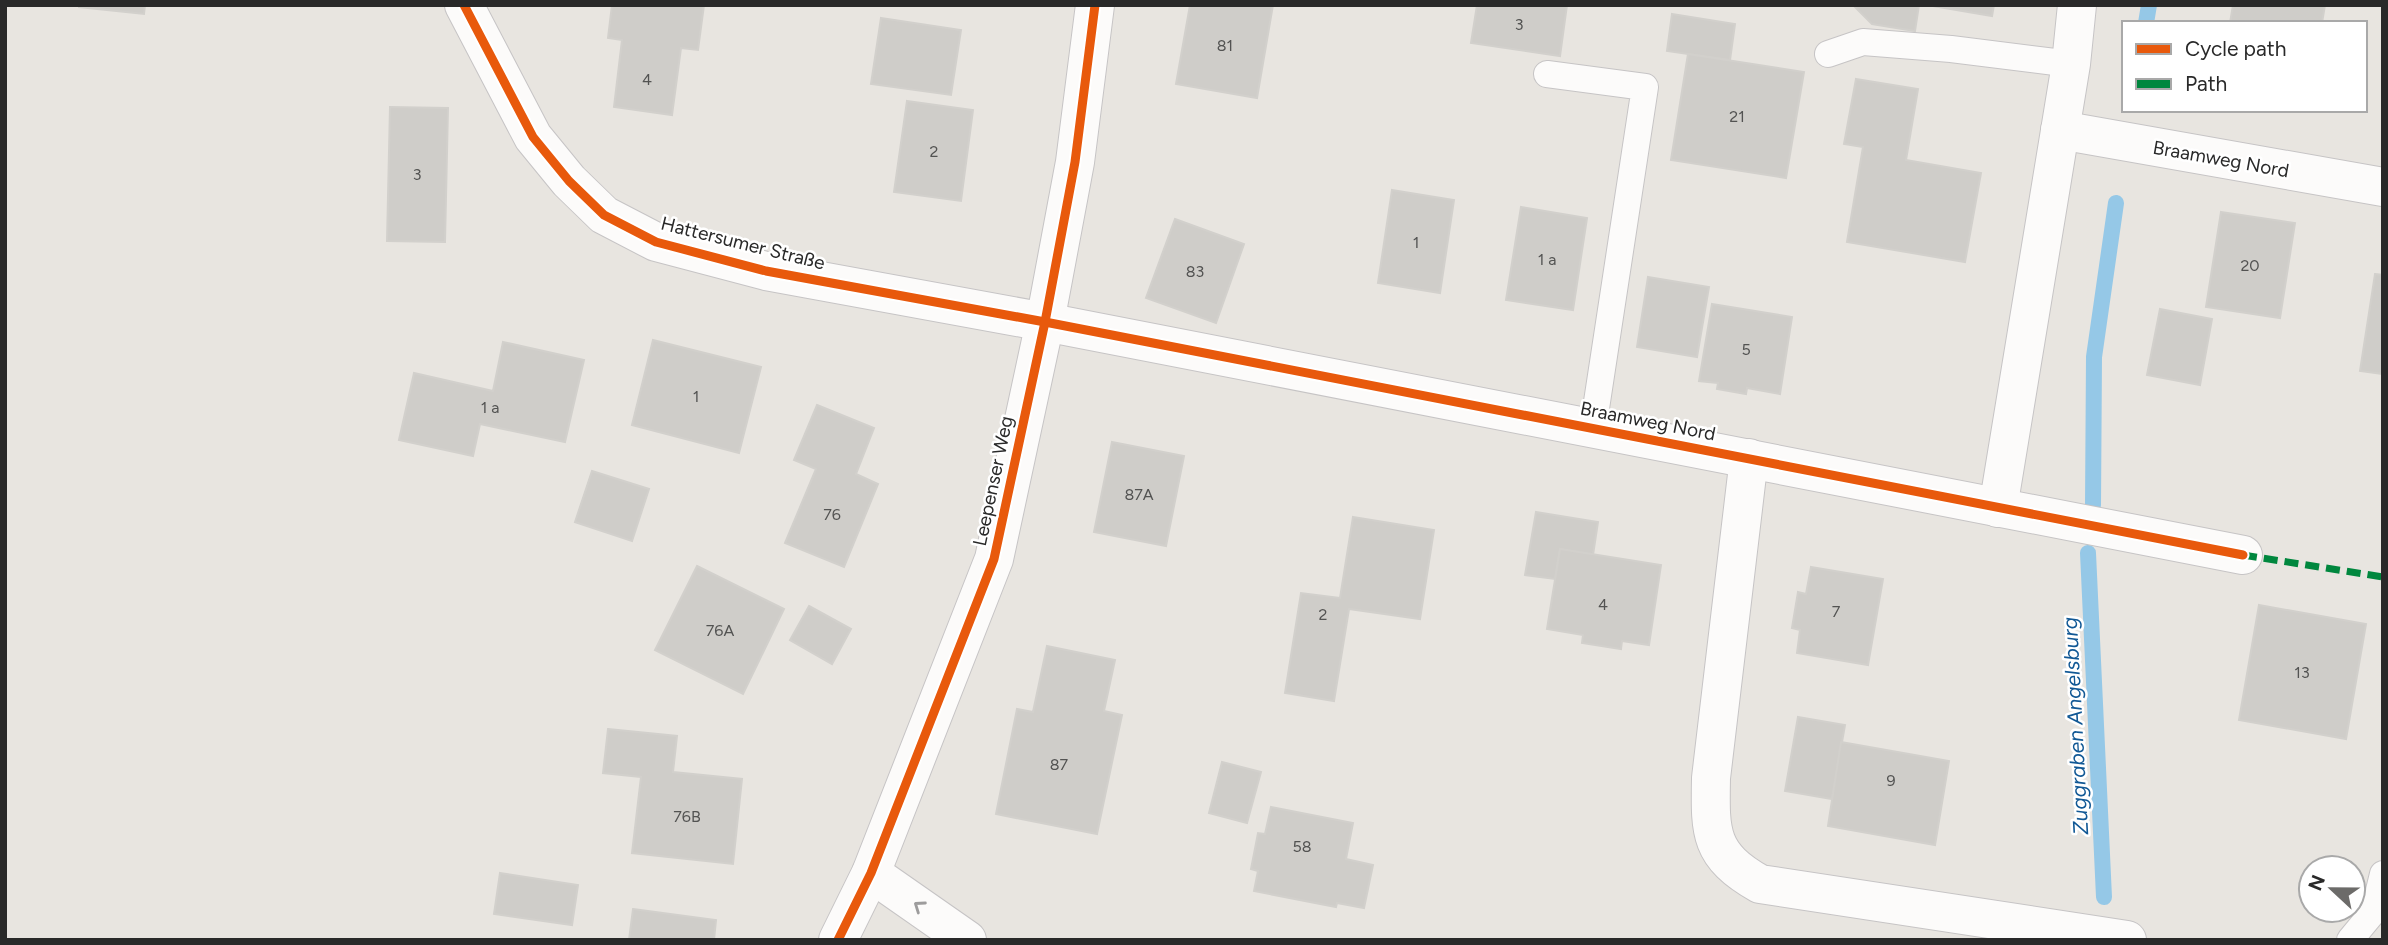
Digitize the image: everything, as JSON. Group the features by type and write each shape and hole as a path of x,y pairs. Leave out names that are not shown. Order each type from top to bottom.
{"street":[{"name":"Hattersumer Straße","path":"464,5 533,137 569,181 604,215 656,242 766,271 1045,322"},
{"name":"Leepenser Weg","path":"838,940 871,873 995,559 1045,322 1075,162 1095,5"},
{"path":"1998,509 2071,64 2077,5"},
{"name":"Braamweg Nord","path":"2060,130 2383,187"},
{"name":"Braamweg Nord","path":"1045,322 2243,555"},
{"path":"1749,458 1711,778 1710,826 1721,851 1738,872 1760,884 2127,940"},
{"path":"871,873 967,940"}],"lane":[{"path":"1828,54 1863,43 1951,49 2071,64"},
{"path":"1547,74 1645,88 1593,428"},
{"path":"2350,940 2374,911 2383,874"}],"building":[{"path":"79,5 145,5 144,14"},
{"path":"612,5 704,5 698,50 681,48 672,115 614,107 622,40 608,38"},
{"path":"1190,5 1273,5 1257,98 1176,84"},
{"path":"1477,5 1567,5 1560,56 1471,43"},
{"path":"1853,5 1919,5 1915,31 1872,24"},
{"path":"1927,5 1994,5 1992,16"},
{"path":"2233,5 2325,5 2322,21 2230,21"},
{"path":"1672,14 1735,24 1730,60 1667,51"},
{"path":"881,18 961,30 951,95 871,84"},
{"path":"1688,54 1804,72 1786,178 1671,160"},
{"path":"1856,79 1918,89 1906,160 1981,173 1965,262 1847,242 1863,147 1844,144"},
{"path":"907,101 973,110 961,201 894,192"},
{"path":"390,107 448,108 445,242 387,241"},
{"path":"1392,190 1454,200 1440,293 1378,283"},
{"path":"1521,207 1587,218 1573,310 1506,300"},
{"path":"2221,212 2295,223 2280,318 2206,307"},
{"path":"1175,219 1244,244 1216,323 1146,298"},
{"path":"2375,274 2383,275 2383,374 2360,371"},
{"path":"1648,277 1709,287 1697,357 1637,347"},
{"path":"1712,304 1792,317 1780,394 1747,388 1746,394 1717,389 1718,383 1699,381"},
{"path":"2160,309 2212,319 2200,385 2147,375"},
{"path":"653,340 761,367 739,453 632,425"},
{"path":"503,342 584,360 565,442 480,424 473,456 399,440 414,373 493,391"},
{"path":"817,405 874,428 856,474 878,484 844,567 785,543 816,469 794,460"},
{"path":"1112,442 1184,456 1166,546 1094,532"},
{"path":"592,471 649,489 632,541 575,522"},
{"path":"1536,512 1598,522 1593,555 1560,549 1555,579 1525,575"},
{"path":"1353,517 1434,530 1420,619 1349,609 1334,701 1285,693 1301,593 1340,598"},
{"path":"1560,549 1661,565 1649,645 1622,641 1621,649 1582,643 1583,635 1547,629"},
{"path":"697,566 784,609 743,694 655,650"},
{"path":"1811,567 1883,579 1868,665 1797,653 1800,630 1792,628 1798,592 1806,594"},
{"path":"2259,605 2366,624 2346,739 2239,720"},
{"path":"809,606 851,629 832,664 790,640"},
{"path":"1047,646 1115,660 1104,711 1122,715 1097,834 996,814 1017,709 1033,712"},
{"path":"1798,717 1845,725 1832,799 1785,791"},
{"path":"608,729 677,736 673,772 742,779 733,864 632,853 641,777 603,773"},
{"path":"1841,742 1949,761 1935,845 1828,826"},
{"path":"1222,762 1261,772 1247,823 1209,813"},
{"path":"1271,807 1353,823 1346,859 1373,865 1364,908 1337,903 1336,907 1254,891 1258,871 1251,869 1258,833 1265,834"},
{"path":"500,873 578,885 572,925 494,914"},
{"path":"633,909 716,920 714,940 629,940"}],"waterway":[{"name":"Zuggraben Angelsburg","path":"2146,21 2149,5"},
{"name":"Zuggraben Angelsburg","path":"2093,505 2094,357 2116,203"},
{"name":"Zuggraben Angelsburg","path":"2088,553 2104,897"}],"marked path":[{"path":"2243,555 2383,577"}],"cycle path":[{"path":"464,5 533,137 569,181 604,215 656,242 766,271 1045,322 2243,555"},
{"path":"838,940 871,873 994,559 1045,322 1075,162 1095,5"}]}
